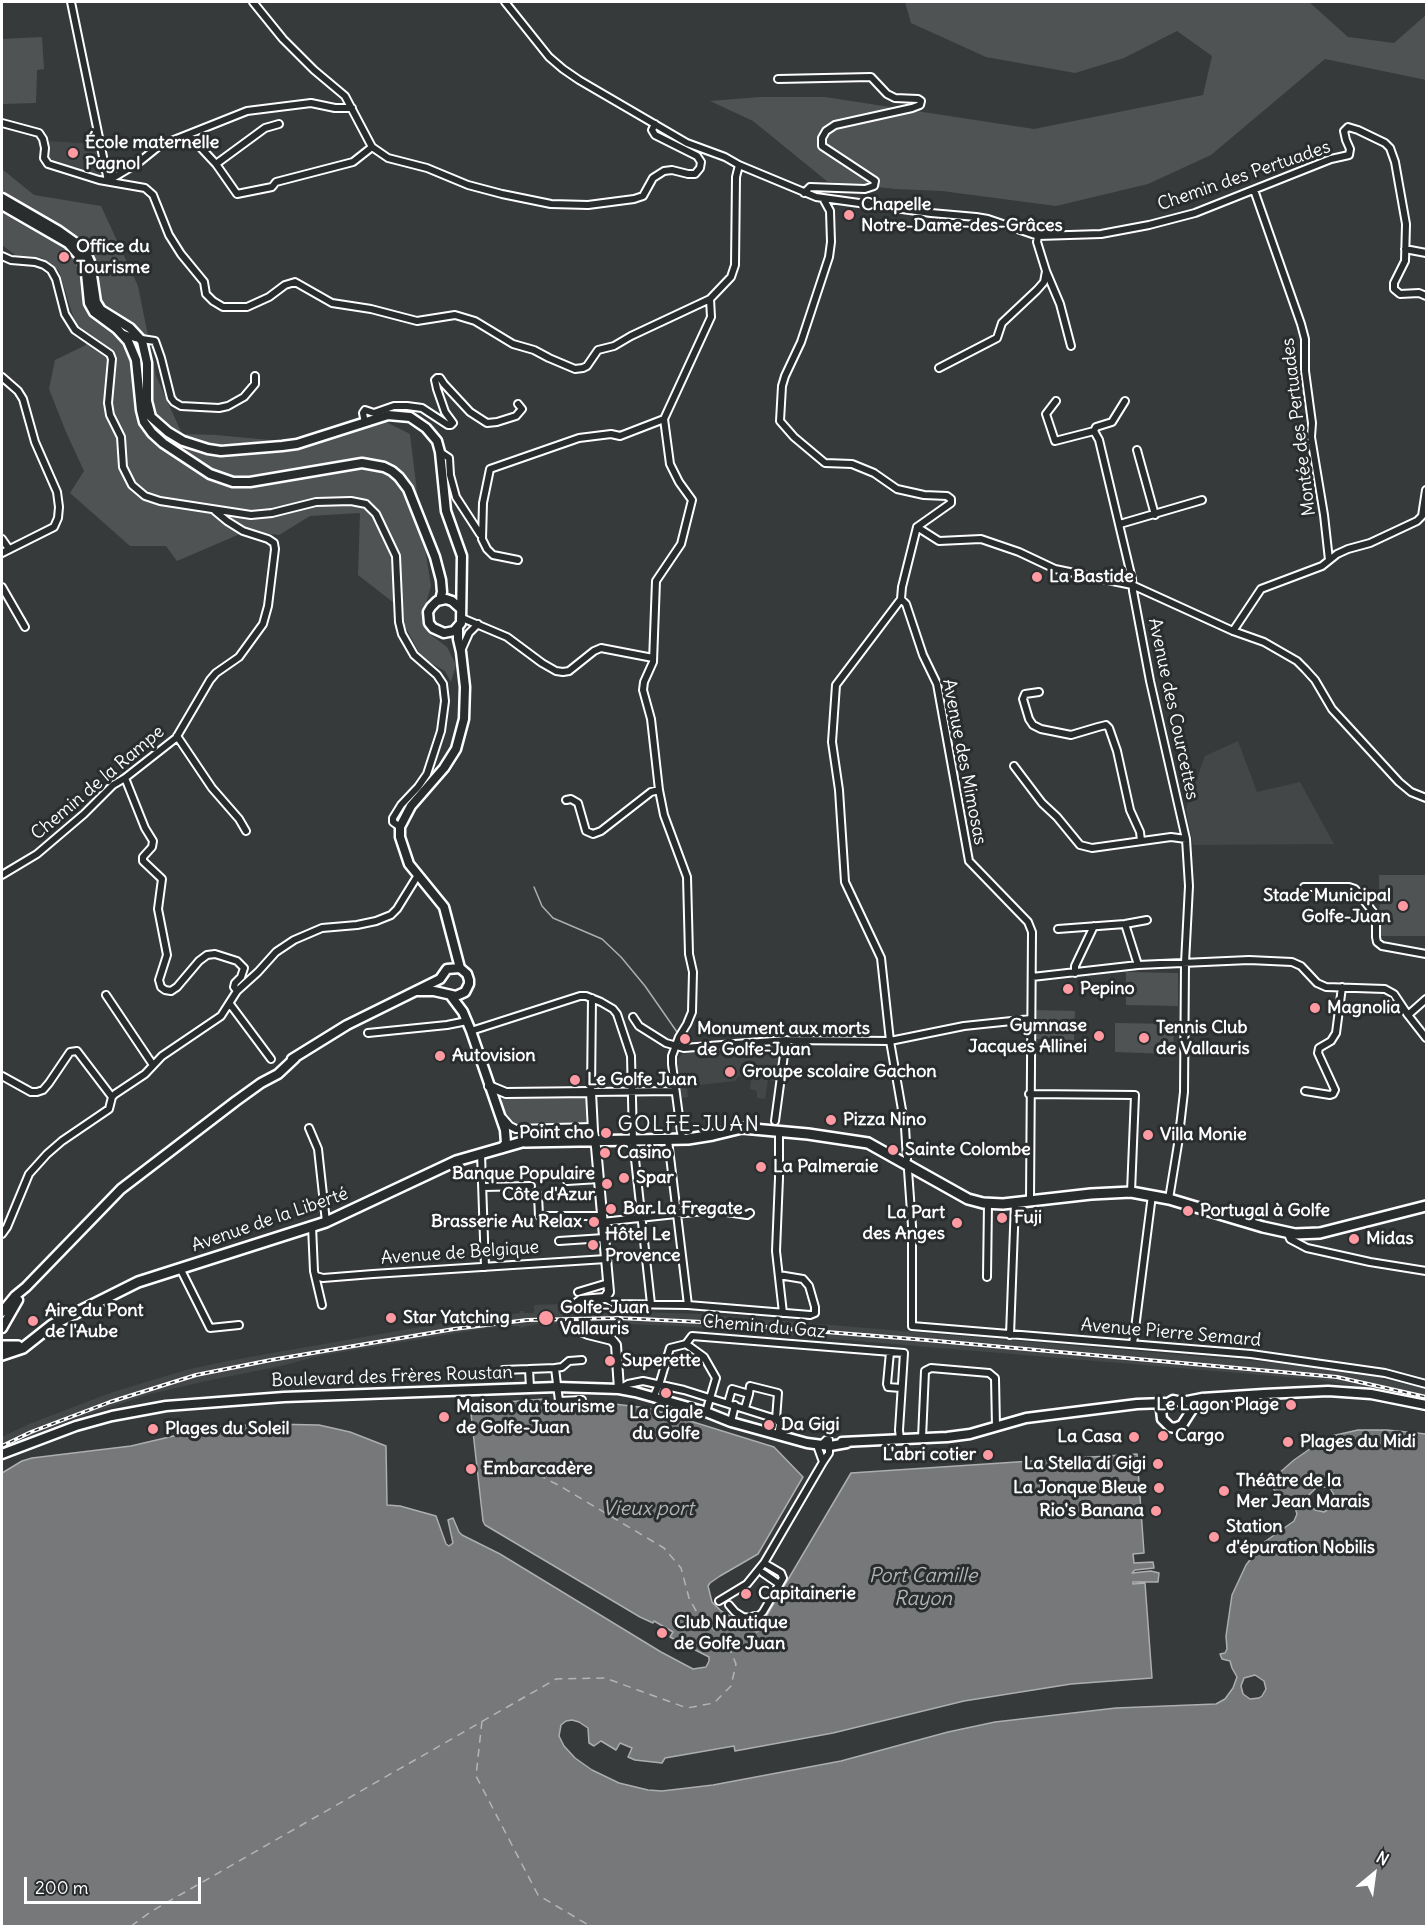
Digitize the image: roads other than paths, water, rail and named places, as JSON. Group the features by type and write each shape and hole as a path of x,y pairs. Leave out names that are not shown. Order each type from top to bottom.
{"main road":[{"path":"2,198 80,246 90,262 96,302 101,310 130,328 139,337 145,350 148,410 157,424 183,441 208,449 235,451 297,444 388,416 410,417 418,421 437,441 446,511 462,556 458,622 465,687 464,719 456,749 444,768 411,806 400,827 400,837 409,864 444,907 453,938 455,968"},
{"path":"2,205 68,243 76,250 84,266 89,303 94,312 123,334 132,349 136,360 144,422 163,443 210,474 233,482 250,482 362,463 384,467 399,477 408,489 435,557 441,580 440,600"},
{"path":"440,600 452,601 458,622 444,633 433,628 428,618 431,606 440,600"},
{"path":"2,1312 121,1189 261,1083 275,1068 347,1025 418,991 440,979 444,972 455,968 467,974 469,980 465,992 465,1016"},
{"path":"440,979 441,987 465,1016 471,1031 505,1130 506,1143 502,1148"},
{"path":"418,991 434,991 449,995 461,995 465,992"},
{"name":"Avenue de la Liberté","path":"2,1355 23,1348 52,1325 138,1282 326,1222 456,1161 540,1136 580,1134 594,1141 668,1140 713,1135 742,1128 777,1126 859,1140 877,1147 968,1199 988,1203 1015,1203 1131,1192 1169,1199 1288,1234 1320,1233 1426,1206"},
{"path":"505,1130 521,1143"},
{"path":"2,1328 26,1287"},
{"path":"2,1346 15,1347 31,1340"},
{"name":"Boulevard des Frères Roustan","path":"2,1454 75,1426 112,1416 166,1406 275,1397 557,1387 619,1389 654,1396 731,1422 798,1441 825,1446 970,1434 1026,1418 1151,1403 1163,1406"},
{"path":"1202,1398 1182,1425 1175,1428 1170,1427 1162,1419 1163,1406 1173,1400 1182,1402 1202,1398 1328,1391 1371,1394 1426,1405"},
{"path":"1182,1402 1187,1408 1188,1416"},
{"name":"Boulevard des Frères Roustan","path":"781,1436 825,1446"}],"street":[{"path":"71,2 108,181"},
{"path":"253,2 283,39 314,70 345,96 372,147 388,158 427,168 468,185 540,202 588,205 634,199 643,196 653,178 664,171 694,174 700,168 701,162 697,156 655,135 652,130 655,124"},
{"name":"Chemin des Pertuades","path":"505,2 558,65 579,80 687,143 824,200 988,219 1038,236 1101,234 1195,213 1331,159 1349,155 1350,149 1344,131 1348,127 1358,130 1385,143 1390,148 1406,224 1405,261 1394,284 1394,289 1400,294 1426,296"},
{"path":"778,79 871,77 887,94 895,98 921,101 920,105 912,108 835,124 826,131 822,138 822,146 874,181 874,186 865,189 810,187 804,193"},
{"path":"108,181 138,163 159,146 247,111 311,103 335,108 352,108"},
{"path":"2,123 39,133 45,148 44,159 48,164 108,181 146,188 153,195 169,235 204,282 206,294 223,307 247,307 269,297 285,285 295,282 332,303 371,309 417,321 455,315 474,321 513,344 534,350 575,369 587,366 598,350 614,346 710,299 731,277 735,265 736,177 739,165"},
{"path":"216,164 265,128 279,124"},
{"path":"189,135 216,164 237,194 272,187 276,182 352,162 372,147"},
{"name":"Montée des Pertuades","path":"1254,190 1305,339 1305,371 1312,423 1311,437 1329,560"},
{"path":"824,200 830,211 829,256 801,342 782,386 780,421 794,437 825,463 852,464 874,473 897,489 924,495 947,496 951,499 951,503 917,527 902,587 902,599 836,686 832,742 840,800 845,882 881,958 890,1041 905,1127 908,1164"},
{"path":"1038,236 1037,242 1060,304 1071,346"},
{"path":"1405,249 1426,253"},
{"path":"2,256 11,260 34,262 51,270 56,279 65,314 75,330 110,354 110,415 120,437 123,467 132,485 145,496 160,501 251,515 272,513 316,502 351,501 366,504 376,514 396,556 399,622 402,634 414,655 437,675 443,684 445,701 441,731 427,774 418,788 394,813 393,822 400,827"},
{"path":"939,368 997,338 1002,323 1044,282 1046,271"},
{"path":"682,1139 672,1064 676,1046 692,1012 693,972 689,954 687,877 664,815 644,682 653,662 656,581 681,544 692,500 670,464 664,419 711,317 710,299"},
{"path":"123,334 155,341 171,398 181,406 204,408 228,406 244,397 255,384 255,376"},
{"path":"2,377 18,391 23,399 35,442 57,492 59,507 54,527 2,553"},
{"path":"365,423 363,413 365,410 374,413 394,406 407,406 422,408 451,425 453,423 445,412 437,389 435,380 437,378 440,378 470,412 488,423 516,416 522,409 518,404"},
{"path":"1056,401 1046,414 1055,441 1094,431 1096,427 1112,422 1125,401"},
{"path":"481,536 483,503 490,469 579,438 611,434 620,436 664,419"},
{"name":"Avenue des Courcettes","path":"1094,431 1099,440 1120,524 1150,681 1186,839 1189,886 1185,963 1184,1092 1169,1199"},
{"path":"1137,450 1155,515"},
{"path":"440,452 449,458 450,475 456,497 487,549 493,555 518,560"},
{"path":"1233,631 1261,589 1322,566 1348,549 1370,543 1417,520 1422,516 1426,490"},
{"path":"1120,524 1202,500"},
{"name":"Chemin de la Rampe","path":"2,875 37,854 84,814 102,794 177,736 210,680 239,657 263,624 266,616 274,543 268,538 243,531 214,510"},
{"path":"917,527 939,541 981,539 1019,552 1055,569 1132,585 1233,631 1264,642 1297,661 1316,680 1332,709 1399,782 1411,792 1426,798"},
{"path":"2,539 9,549"},
{"path":"2,587 25,627"},
{"name":"Avenue des Mimosas","path":"902,599 937,684 969,861 1028,922 1032,932 1030,1200"},
{"path":"458,622 478,624 507,637 556,671 569,671 601,648 653,658"},
{"path":"460,648 478,624"},
{"path":"1039,692 1025,693 1023,699 1029,719 1041,729 1071,735 1106,725 1109,728 1117,751 1130,810 1140,832 1141,841"},
{"path":"177,736 212,788 239,819 246,831"},
{"path":"1014,766 1042,803 1080,844 1092,848 1171,837 1186,839"},
{"path":"125,778 153,842 142,861 162,879 158,909 167,955 159,980 161,987 171,991 199,961 207,955 215,954 237,962 244,968 242,977 234,987 237,991"},
{"path":"566,800 572,799 578,803 586,831 593,834 601,831 651,792 659,790"},
{"path":"2,1234 29,1174 35,1166 62,1141 109,1109 112,1097 145,1074 162,1056 221,1016 237,991 276,951 322,928 357,925 391,915 398,909 418,875"},
{"path":"1304,887 1355,889 1373,912 1376,920 1377,942 1382,946 1426,954"},
{"path":"1058,929 1147,921"},
{"path":"1125,924 1138,965"},
{"path":"1075,974 1076,966 1094,926"},
{"path":"1032,977 1075,974 1138,965 1249,960 1292,962 1301,966 1317,982 1326,987 1385,989 1394,994 1407,1015 1426,1038"},
{"path":"1305,1090 1330,1095 1335,1090 1318,1053 1319,1048 1331,1041 1336,1034 1342,987"},
{"path":"105,995 153,1065"},
{"path":"471,1031 580,996 592,998 613,1009 617,1014 631,1056 633,1141 651,1304"},
{"path":"592,998 592,1127 609,1286 605,1299"},
{"path":"1407,1015 1426,999"},
{"path":"230,1004 271,1059"},
{"path":"368,1033 447,1025 465,1016"},
{"path":"633,1017 639,1026 666,1043 684,1048 786,1040 890,1041 964,1026 1031,1019"},
{"path":"783,1313 776,1251 779,1178 777,1126 786,1040"},
{"path":"2,1076 31,1092 38,1092 49,1083 70,1052 77,1051 112,1097"},
{"path":"489,1086 506,1094 675,1092"},
{"path":"506,1094 500,1099 497,1109 510,1126 516,1129 592,1127"},
{"path":"1029,1094 1135,1095 1131,1192"},
{"path":"309,1128 317,1144 319,1155 326,1222"},
{"path":"668,1140 688,1305"},
{"path":"481,1154 485,1267"},
{"name":"Avenue Pierre Semard","path":"908,1164 912,1226 912,1326 1251,1354 1385,1373 1426,1384"},
{"path":"567,1181 599,1179"},
{"path":"483,1187 531,1186"},
{"path":"538,1195 539,1216 602,1219 642,1218 713,1210 747,1215 750,1213"},
{"path":"1133,1344 1152,1195"},
{"path":"987,1277 988,1203"},
{"path":"1010,1335 1015,1203"},
{"path":"312,1226 314,1271 322,1305"},
{"path":"1288,1234 1290,1239 1307,1248 1426,1271"},
{"path":"559,1241 604,1238"},
{"name":"Avenue de Belgique","path":"316,1276 323,1278 606,1259"},
{"path":"180,1269 210,1328 238,1325"},
{"path":"572,1307 581,1300 605,1299 616,1304 688,1305 810,1315 815,1312 809,1286 803,1279 779,1275"},
{"path":"573,1328 612,1340 616,1346 619,1389 628,1384 643,1381 684,1390 776,1419 780,1424 781,1436"},
{"name":"Chemin du Gaz","path":"706,1412 716,1378 704,1357 686,1344 692,1336 890,1352"},
{"path":"654,1396 670,1348 686,1344"},
{"path":"900,1439 904,1353 890,1352 888,1388 901,1389"},
{"path":"503,1370 555,1368 562,1367 569,1361 582,1360"},
{"path":"555,1368 559,1401 582,1400"},
{"path":"922,1438 925,1371 931,1368 989,1373 995,1378 996,1426"},
{"path":"529,1369 530,1388"},
{"path":"745,1408 750,1386 778,1393 776,1419"},
{"path":"728,1403 732,1389 749,1394"},
{"path":"680,1404 684,1390"},
{"path":"731,1422 735,1405"},
{"path":"719,1601 747,1584 764,1563 823,1462 825,1446"},
{"path":"729,1605 743,1617 754,1618 763,1612 783,1575 764,1563"},
{"path":"763,1574 779,1584"}],"water":[{"path":"544,1399 544,1405 588,1401 648,1408 774,1447 803,1477 758,1554 720,1576 708,1586 712,1602 721,1611 757,1632 851,1473 1137,1454 1144,1553 1133,1554 1134,1563 1153,1562 1154,1568 1135,1570 1132,1573 1151,1571 1159,1573 1158,1582 1133,1582 1133,1584 1145,1583 1152,1678 1071,1684 964,1701 833,1733 735,1751 734,1746 665,1758 662,1763 628,1757 632,1748 620,1743 616,1750 601,1741 594,1746 589,1743 588,1728 579,1722 566,1721 561,1725 559,1736 564,1746 575,1758 592,1770 619,1783 662,1791 713,1785 841,1761 948,1732 995,1722 1116,1708 1216,1704 1225,1699 1237,1677 1230,1661 1222,1659 1220,1654 1225,1653 1227,1649 1226,1636 1232,1595 1246,1565 1263,1543 1294,1521 1297,1514 1295,1508 1283,1502 1269,1482 1294,1460 1327,1437 1358,1430 1426,1434 1426,1926 2,1926 2,1473 22,1461 131,1446 224,1426 319,1425 350,1432 386,1446 387,1505 400,1506 436,1516 446,1544 449,1546 453,1543 448,1520 453,1518 462,1535 500,1554 661,1652 693,1669 706,1667 709,1657 670,1637 673,1632 654,1621 653,1623 640,1617 485,1525 470,1405","holes":["1318,1486 1330,1488 1334,1495 1334,1504 1324,1512 1315,1510 1310,1504 1309,1495","1255,1675 1264,1681 1266,1689 1259,1698 1250,1699 1243,1694 1241,1686 1244,1678"]}],"waterway":[{"path":"534,887 542,906 553,918 602,939 621,957 645,986 677,1032"}],"tunnel":[{"path":"572,1307 569,1314 573,1328"}],"railway":[{"path":"2,1446 31,1432 110,1402 196,1375 454,1329 527,1320 619,1318 702,1322 926,1340 1337,1377 1426,1397"}],"place":[{"name":"École maternelle Pagnol","path":"73,153"},
{"name":"Chapelle Notre-Dame-des-Grâces","path":"849,215"},
{"name":"Office du Tourisme","path":"64,257"},
{"name":"La Bastide","path":"1037,577"},
{"name":"Stade Municipal Golfe-Juan","path":"1403,906"},
{"name":"Pepino","path":"1068,989"},
{"name":"Magnolia","path":"1315,1008"},
{"name":"Gymnase Jacques Allinei","path":"1099,1036"},
{"name":"Tennis Club de Vallauris","path":"1144,1038"},
{"name":"Monument aux morts de Golfe-Juan","path":"685,1039"},
{"name":"Autovision","path":"440,1056"},
{"name":"Groupe scolaire Gachon","path":"730,1072"},
{"name":"Le Golfe Juan","path":"575,1080"},
{"name":"Pizza Nino","path":"831,1120"},
{"name":"Point cho","path":"606,1133"},
{"name":"Villa Monie","path":"1148,1135"},
{"name":"Sainte Colombe","path":"893,1150"},
{"name":"Casino","path":"605,1153"},
{"name":"La Palmeraie","path":"761,1167"},
{"name":"Spar","path":"624,1178"},
{"name":"Banque Populaire Côte d'Azur","path":"607,1184"},
{"name":"Bar La Fregate","path":"611,1209"},
{"name":"Portugal à Golfe","path":"1188,1211"},
{"name":"Fuji","path":"1002,1218"},
{"name":"Brasserie Au Relax","path":"594,1222"},
{"name":"La Part des Anges","path":"957,1223"},
{"name":"Midas","path":"1354,1239"},
{"name":"Hôtel Le Provence","path":"593,1245"},
{"name":"Star Yatching","path":"391,1318"},
{"name":"Golfe-Juan Vallauris","path":"546,1318"},
{"name":"Aire du Pont de l'Aube","path":"33,1321"},
{"name":"Superette","path":"610,1361"},
{"name":"La Cigale du Golfe","path":"666,1393"},
{"name":"Le Lagon Plage","path":"1291,1405"},
{"name":"Maison du tourisme de Golfe-Juan","path":"444,1417"},
{"name":"Da Gigi","path":"769,1425"},
{"name":"Plages du Soleil","path":"153,1429"},
{"name":"Cargo","path":"1163,1436"},
{"name":"La Casa","path":"1134,1437"},
{"name":"Plages du Midi","path":"1288,1442"},
{"name":"L'abri cotier","path":"988,1455"},
{"name":"La Stella di Gigi","path":"1158,1464"},
{"name":"Embarcadère","path":"471,1469"},
{"name":"La Jonque Bleue","path":"1159,1488"},
{"name":"Théâtre de la Mer Jean Marais","path":"1224,1491"},
{"name":"Rio's Banana","path":"1156,1511"},
{"name":"Station d'épuration Nobilis","path":"1214,1537"},
{"name":"Capitainerie","path":"746,1594"},
{"name":"Club Nautique de Golfe Juan","path":"662,1633"}],"district":[{"name":"GOLFE-JUAN","path":"689,1125"}],"water label":[{"name":"Vieux port","path":"648,1509"},
{"name":"Port Camille Rayon","path":"923,1588"}]}
